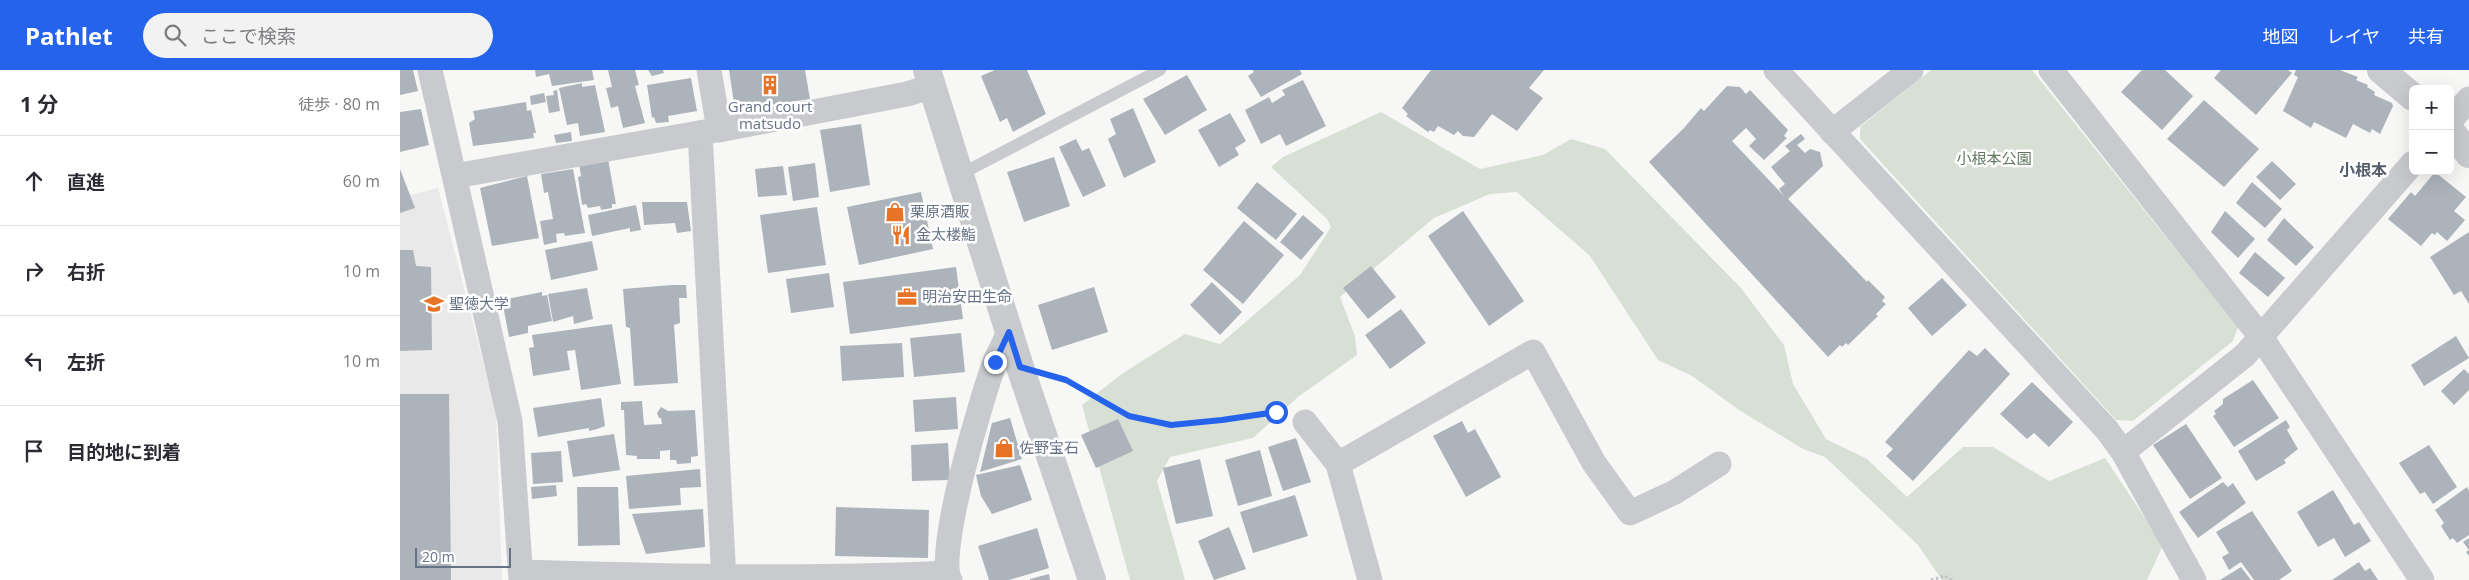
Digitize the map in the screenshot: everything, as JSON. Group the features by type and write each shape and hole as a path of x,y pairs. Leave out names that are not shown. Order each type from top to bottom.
{"street":[{"path":"430,70 510,421 521,576 724,579 948,577 948,546 954,511 970,444 995,362 1009,332"},
{"path":"709,70 709,132 724,579"},
{"path":"1776,70 2107,430 2123,452 2194,580"},
{"path":"1832,132 1911,70"},
{"path":"2051,70 2261,337 2422,580"},
{"path":"2381,70 2409,94"},
{"path":"454,176 709,132 907,94 930,78 1020,367 1092,580"},
{"path":"2454,117 2469,100"},
{"path":"2454,135 2469,154"},
{"path":"2123,452 2245,355 2409,168"},
{"path":"1338,464 1533,352 1594,463 1630,513 1675,492 1719,464"},
{"path":"1305,422 1338,464 1370,580"}],"lane":[{"path":"961,174 1160,70"}],"path":[{"path":"1020,367 1066,380 1129,416 1171,425 1276,412 1305,422"},
{"path":"1931,580 1945,576 1952,580"}],"shaded area":[{"name":"聖徳大学","path":"438,188 496,411 502,580 400,580 400,198"}],"green space":[{"name":"小根本公園","path":"1931,70 2032,70 2238,327 2233,341 2133,421 2116,420 1860,139 1860,127"},
{"path":"1381,112 1480,169 1543,155 1571,139 1605,149 1741,288 1784,345 1793,384 1826,439 1867,459 1907,497 1963,447 1993,447 2049,481 2105,458 2163,545 2147,580 1942,580 1918,545 1825,457 1803,449 1739,410 1692,376 1658,360 1590,256 1517,192 1490,194 1434,218 1340,297 1355,336 1357,355 1298,397 1253,438 1170,457 1157,481 1185,580 1130,580 1082,405 1123,373 1185,334 1220,344 1300,275 1331,227 1327,219 1271,167 1283,157"}],"building":[{"path":"400,70 413,70 418,91 400,95"},
{"path":"535,70 592,70 594,80 552,86 549,74 536,77"},
{"path":"608,70 635,70 639,85 635,86 645,123 623,128 618,106 611,108 606,88 612,87"},
{"path":"648,70 663,70 664,73 652,76"},
{"name":"Grand court matsudo","path":"729,70 805,70 810,99 735,110"},
{"path":"995,70 1027,70 1046,114 1013,132 1007,118 1000,122 981,76"},
{"path":"1253,70 1300,70 1302,74 1261,97 1248,76 1254,72"},
{"path":"1431,70 1544,70 1529,88 1543,98 1517,131 1492,114 1474,137 1463,136 1458,131 1454,135 1438,126 1434,132 1430,130 1428,132 1406,116 1408,114 1402,108"},
{"path":"2142,70 2165,70 2193,96 2162,130 2121,92"},
{"path":"2221,70 2288,70 2292,73 2256,115 2214,78"},
{"path":"2296,70 2340,70 2358,77 2356,80 2368,85 2367,87 2375,92 2374,95 2392,103 2393,106 2380,134 2372,129 2370,133 2353,124 2346,138 2314,122 2311,128 2283,111 2298,77 2294,75"},
{"path":"1187,75 1207,110 1165,135 1143,99"},
{"path":"691,78 697,111 668,116 669,122 656,123 654,117 652,118 647,85"},
{"path":"1303,80 1326,126 1286,146 1280,134 1261,144 1245,110 1269,97 1272,103 1285,95 1282,90"},
{"path":"582,83 582,87 595,85 605,132 580,136 578,123 567,125 559,88"},
{"path":"1727,86 1740,87 1746,94 1750,90 1788,130 1784,136 1787,138 1764,160 1749,146 1756,139 1746,128 1732,141 1784,196 1779,189 1785,184 1771,167 1790,151 1785,146 1801,134 1805,139 1797,145 1805,153 1810,149 1820,152 1823,166 1788,199 1867,282 1868,280 1885,297 1882,301 1886,304 1876,314 1878,316 1848,345 1846,343 1842,347 1840,345 1828,357 1649,162 1684,128 1701,108 1704,111"},
{"path":"557,90 560,111 549,113 546,96 554,95 553,91"},
{"path":"544,93 546,102 531,105 530,96"},
{"path":"2204,100 2259,149 2224,187 2167,139"},
{"path":"526,102 527,111 531,110 536,133 533,133 534,138 473,146 469,123 475,119 473,111"},
{"path":"1133,108 1156,162 1124,178 1108,139 1116,134 1110,119"},
{"path":"421,109 429,145 400,152 400,112"},
{"path":"1230,113 1246,141 1235,148 1239,155 1219,167 1198,130"},
{"path":"861,124 870,185 830,192 820,130"},
{"path":"571,132 572,141 556,143 554,135"},
{"path":"1076,139 1082,151 1089,148 1106,186 1083,197 1059,147"},
{"path":"1054,157 1070,206 1024,222 1007,172"},
{"path":"608,159 616,204 612,204 612,208 601,210 600,206 588,208 586,204 582,205 578,177 581,176 579,164"},
{"path":"2272,161 2296,184 2280,200 2256,177"},
{"path":"815,163 819,197 793,201 788,167"},
{"path":"783,166 787,195 758,197 755,169"},
{"path":"400,169 415,208 400,213"},
{"path":"573,169 585,233 565,236 564,233 556,234 557,242 544,245 540,221 553,219 548,192 544,193 541,174"},
{"path":"2432,175 2439,175 2466,197 2454,211 2465,220 2447,241 2437,232 2435,235 2432,233 2421,246 2388,219 2411,192 2415,196"},
{"path":"527,176 539,238 492,246 480,188"},
{"path":"1257,182 1297,214 1276,240 1237,208"},
{"path":"2252,182 2282,209 2265,228 2236,203"},
{"path":"921,192 933,249 859,265 847,207"},
{"path":"642,202 687,202 691,231 677,233 675,223 644,225"},
{"path":"636,205 641,230 630,232 630,228 592,236 588,215"},
{"path":"817,207 826,265 768,273 760,215"},
{"path":"1463,211 1524,301 1489,326 1428,236"},
{"path":"2225,211 2255,239 2238,258 2211,232"},
{"path":"1303,215 1324,233 1301,260 1280,242"},
{"path":"2284,218 2314,247 2296,266 2267,240"},
{"path":"1244,221 1284,255 1243,304 1203,270"},
{"path":"2469,232 2469,304 2461,291 2454,295 2430,257"},
{"path":"592,241 598,270 551,280 545,250"},
{"path":"400,250 413,250 416,266 431,267 432,350 400,351"},
{"path":"2255,252 2285,278 2268,297 2239,273"},
{"path":"1371,266 1396,297 1368,319 1343,288"},
{"path":"956,267 963,319 850,334 843,282"},
{"path":"829,273 834,307 791,313 786,279"},
{"path":"1942,278 1967,305 1932,336 1908,308"},
{"path":"1212,282 1242,312 1220,335 1190,305"},
{"path":"686,285 687,298 679,298 680,323 674,325 678,383 634,386 630,328 626,327 623,289"},
{"path":"1094,287 1108,332 1052,350 1038,305"},
{"path":"587,288 593,319 574,324 573,316 553,322 548,294"},
{"path":"542,292 542,296 547,295 552,321 528,326 528,333 509,337 502,300"},
{"path":"1401,309 1426,343 1390,369 1365,335"},
{"path":"612,324 621,384 581,390 575,350 567,351 570,370 533,376 529,348 534,347 532,335"},
{"path":"961,333 965,372 914,377 910,338"},
{"path":"2456,336 2469,358 2424,386 2411,365"},
{"path":"902,343 904,377 842,381 840,346"},
{"path":"1985,348 2010,374 1913,481 1886,456 1893,449 1885,442 1969,350 1977,356"},
{"path":"2464,369 2469,374 2469,390 2454,405 2441,391"},
{"path":"2253,380 2279,418 2234,447 2213,416 2216,414 2214,411 2223,404 2223,399"},
{"path":"2032,382 2073,422 2049,447 2034,433 2027,439 2000,414"},
{"path":"400,394 449,394 451,580 400,580"},
{"path":"956,397 958,429 915,432 913,400"},
{"path":"601,398 605,426 589,431 589,428 538,437 533,408"},
{"path":"642,401 644,425 662,424 661,418 659,418 657,413 661,407 668,411 695,410 698,456 691,457 691,463 677,464 676,460 670,460 670,450 660,451 660,459 637,459 637,456 626,455 624,410 621,410 621,402"},
{"path":"1010,418 1022,459 980,472 992,423"},
{"path":"1118,419 1133,451 1096,468 1081,435"},
{"path":"2286,420 2290,427 2287,430 2298,449 2284,460 2286,463 2256,481 2238,451"},
{"path":"1462,421 1468,433 1475,429 1501,477 1466,497 1433,436"},
{"path":"2186,424 2222,478 2190,499 2153,445"},
{"path":"614,434 620,470 573,477 567,441"},
{"path":"1296,438 1311,482 1283,491 1268,447"},
{"path":"948,443 950,480 912,481 911,445"},
{"path":"2429,445 2457,487 2433,504 2425,492 2420,494 2399,463"},
{"path":"1260,450 1272,496 1238,506 1225,460"},
{"path":"561,451 563,482 533,484 531,453"},
{"path":"1200,459 1213,516 1176,524 1163,468"},
{"path":"1020,465 1032,500 992,514 981,496 976,475"},
{"path":"700,469 701,487 680,488 681,505 629,509 626,476"},
{"path":"2223,482 2228,487 2233,483 2246,503 2198,538 2179,512"},
{"path":"556,485 557,496 532,499 531,487"},
{"path":"577,487 618,487 620,545 578,546"},
{"path":"2467,487 2469,491 2469,535 2457,543 2453,538 2450,540 2441,526 2444,523 2435,510"},
{"path":"2333,490 2354,525 2359,522 2371,541 2345,557 2334,538 2318,547 2297,512"},
{"path":"1295,495 1308,536 1253,553 1240,512"},
{"path":"836,507 929,510 928,558 835,556"},
{"path":"703,509 705,547 646,554 632,514"},
{"path":"2252,511 2292,571 2279,580 2254,580 2241,562 2229,570 2222,557 2229,553 2216,532"},
{"path":"1229,527 1246,569 1214,580 1198,541"},
{"path":"1037,528 1049,568 1009,580 989,580 978,546"},
{"path":"2469,538 2469,550 2463,542"},
{"path":"2359,562 2365,571 2370,568 2378,580 2332,580"},
{"path":"2241,567 2251,580 2220,580"},
{"path":"1049,574 1050,580 1030,580 1030,579"}],"place":[{"name":"Grand court matsudo","path":"770,85"},
{"name":"栗原酒販","path":"895,212"},
{"name":"金太楼鮨","path":"901,235"},
{"name":"明治安田生命","path":"907,297"},
{"name":"聖徳大学","path":"434,304"},
{"name":"佐野宝石","path":"1004,448"}],"district":[{"name":"小根本","path":"2363,170"}],"route":[{"path":"995,362 1009,332 1020,367 1066,380 1129,416 1171,425 1276,412"}]}
